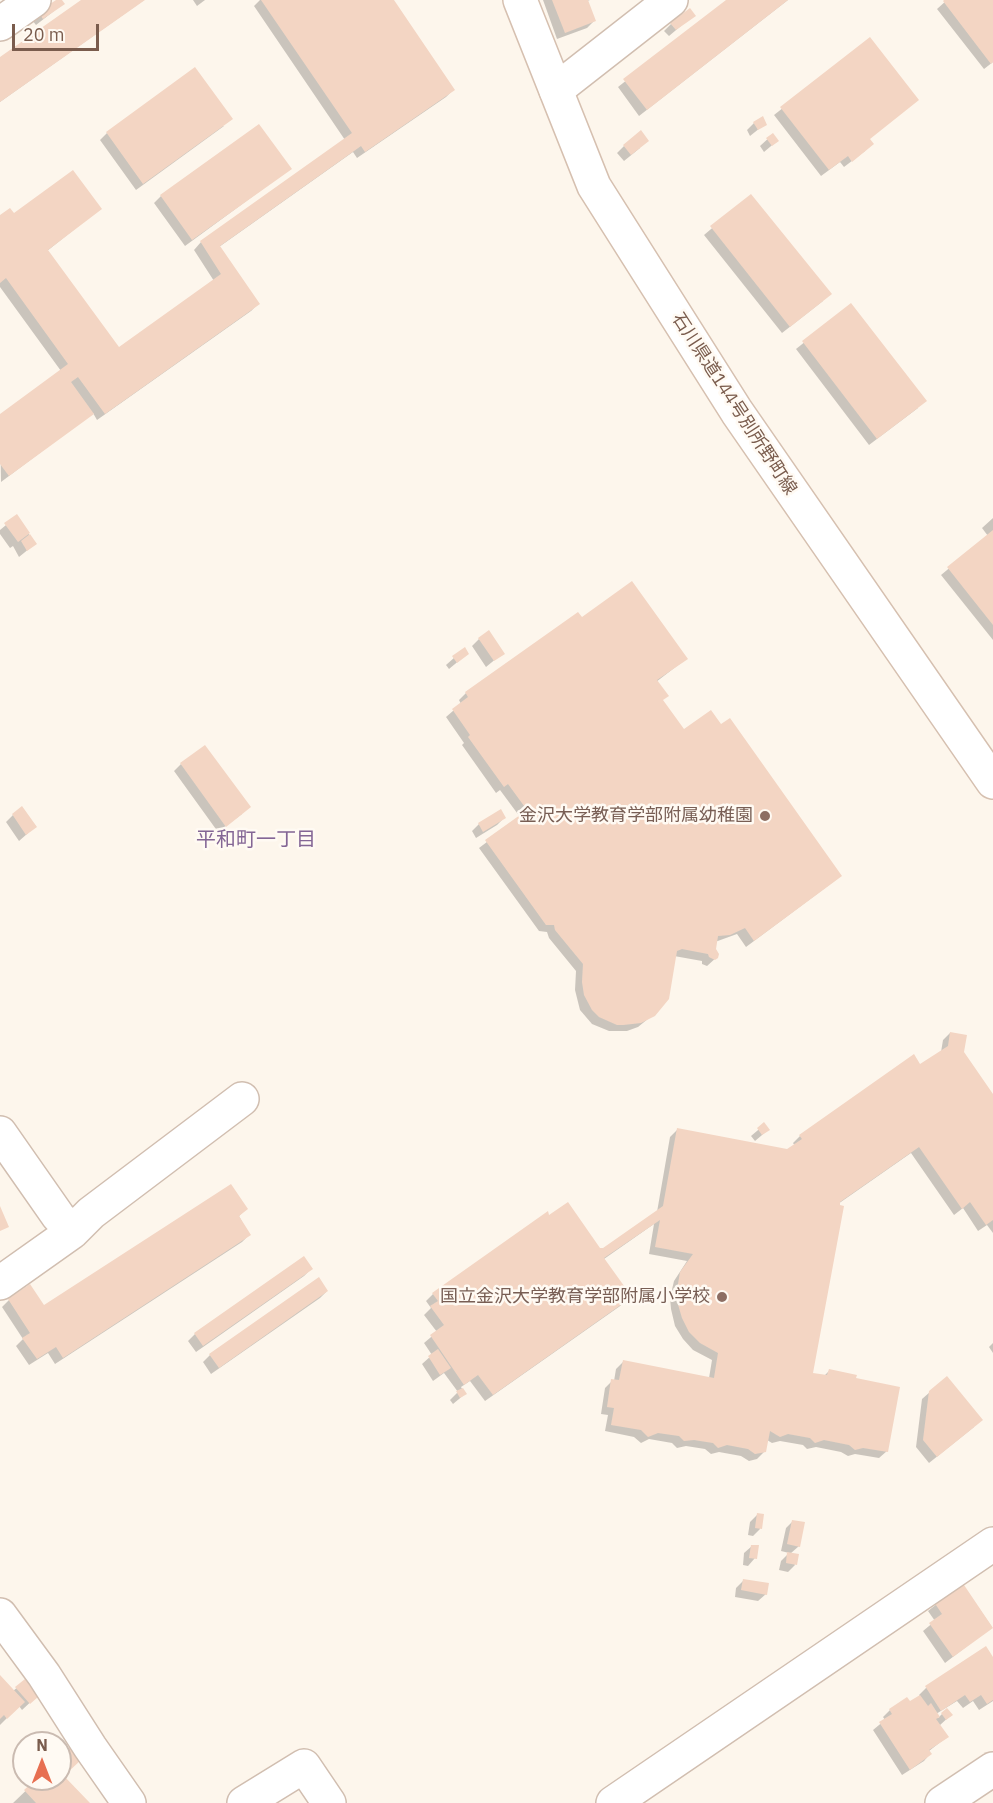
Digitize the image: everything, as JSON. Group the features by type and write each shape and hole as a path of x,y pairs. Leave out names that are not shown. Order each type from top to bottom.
{"street":[{"path":"0,24 34,0"},
{"name":"石川県道144号別所野町線","path":"520,0 594,186 737,412 993,782"},
{"path":"556,90 671,0"},
{"path":"0,1283 72,1232 91,1213 242,1099"},
{"path":"4,1146 72,1232"},
{"path":"613,1803 993,1544"},
{"path":"0,1615 44,1675 90,1748 129,1803"},
{"path":"244,1803 304,1766 328,1803"},
{"path":"942,1803 993,1769"}],"building":[{"path":"56,0 62,0 65,4 43,19 38,12"},
{"path":"81,0 145,0 0,102 0,57"},
{"path":"261,0 394,0 455,90 365,152 361,146 220,246 260,304 105,414 78,377 71,382 94,414 9,476 0,464 0,414 68,364 6,278 0,283 0,215 10,208 14,213 73,170 102,209 48,250 119,347 221,274 200,241 352,133"},
{"path":"552,0 588,0 596,21 565,33"},
{"path":"726,0 788,0 647,110 623,79"},
{"path":"993,0 993,62 991,64 943,1"},
{"path":"690,8 696,16 676,30 670,23"},
{"path":"870,37 919,100 870,139 874,144 852,162 848,156 829,170 780,107"},
{"path":"195,67 233,119 143,184 106,132"},
{"path":"763,116 767,125 758,130 753,122"},
{"path":"259,124 292,169 192,240 160,195"},
{"path":"641,130 649,141 631,155 623,145"},
{"path":"773,133 779,141 772,146 766,138"},
{"path":"751,194 832,294 790,327 710,226"},
{"path":"851,303 927,401 877,439 802,341"},
{"path":"17,514 30,533 18,542 4,523"},
{"path":"993,530 993,625 947,567"},
{"path":"30,534 37,544 27,551 21,541"},
{"path":"632,581 688,659 657,680 669,696 663,700 684,729 711,710 721,724 730,718 842,876 754,941 745,928 730,935 718,936 716,949 719,954 715,960 708,954 682,949 677,951 669,999 655,1016 641,1023 617,1025 599,1017 592,1010 584,995 583,964 555,930 554,925 546,925 485,840 527,810 508,784 504,787 468,737 470,735 452,709 468,697 465,692 578,612 582,617"},
{"path":"489,630 505,654 494,661 478,638"},
{"path":"465,647 469,654 457,663 452,656"},
{"path":"205,745 251,807 226,827 180,763"},
{"path":"22,806 37,827 26,835 12,814"},
{"path":"501,809 506,818 483,832 478,823"},
{"path":"950,1032 967,1035 964,1052 993,1094 993,1220 986,1225 970,1202 962,1209 919,1147 840,1202 840,1205 844,1206 813,1373 827,1375 829,1369 857,1375 856,1378 900,1387 888,1452 863,1448 855,1450 849,1445 824,1440 815,1443 810,1438 788,1434 780,1437 770,1431 766,1452 755,1454 748,1449 727,1445 718,1448 713,1443 684,1441 679,1436 658,1433 648,1437 641,1430 611,1425 614,1408 607,1407 611,1379 619,1380 623,1360 714,1378 718,1353 700,1343 689,1332 677,1301 680,1272 693,1254 655,1247 660,1220 604,1258 632,1297 493,1395 478,1375 464,1385 430,1335 444,1325 430,1306 438,1301 432,1293 548,1211 549,1215 568,1202 600,1248 603,1248 663,1206 677,1128 787,1149 802,1139 799,1135 914,1054 920,1064 948,1046"},
{"path":"764,1122 770,1130 762,1135 757,1128"},
{"path":"231,1184 248,1209 239,1216 251,1235 63,1358 56,1347 37,1359 22,1338 30,1333 8,1299 30,1284 44,1305"},
{"path":"0,1206 9,1227 0,1231"},
{"path":"304,1256 313,1269 203,1346 194,1333"},
{"path":"319,1277 328,1291 219,1368 209,1354"},
{"path":"438,1349 451,1368 440,1375 428,1356"},
{"path":"947,1376 983,1420 937,1457 923,1440 929,1391"},
{"path":"463,1388 467,1394 460,1398 456,1391"},
{"path":"757,1513 764,1514 762,1529 755,1528"},
{"path":"792,1520 805,1522 800,1547 787,1544"},
{"path":"751,1545 759,1545 757,1559 749,1558"},
{"path":"787,1552 799,1554 797,1565 786,1563"},
{"path":"743,1579 769,1583 767,1595 741,1590"},
{"path":"962,1582 993,1628 953,1657 929,1623 942,1614 934,1602"},
{"path":"986,1646 993,1657 993,1700 987,1704 981,1695 970,1702 965,1695 941,1711 925,1686"},
{"path":"0,1675 25,1702 7,1719 4,1715 0,1719"},
{"path":"25,1679 38,1697 30,1704 15,1687"},
{"path":"920,1695 928,1706 931,1703 940,1717 936,1719 949,1737 929,1750 932,1754 910,1770 879,1722 892,1714 889,1709 907,1697 910,1701"},
{"path":"947,1708 953,1715 946,1720 941,1713"},
{"path":"72,1747 83,1758 72,1768"},
{"path":"72,1784 90,1803 36,1803 25,1791 72,1791"}],"place":[{"name":"金沢大学教育学部附属幼稚園","path":"765,816"},
{"name":"国立金沢大学教育学部附属小学校","path":"722,1297"}],"district":[{"name":"平和町一丁目","path":"256,840"}]}
